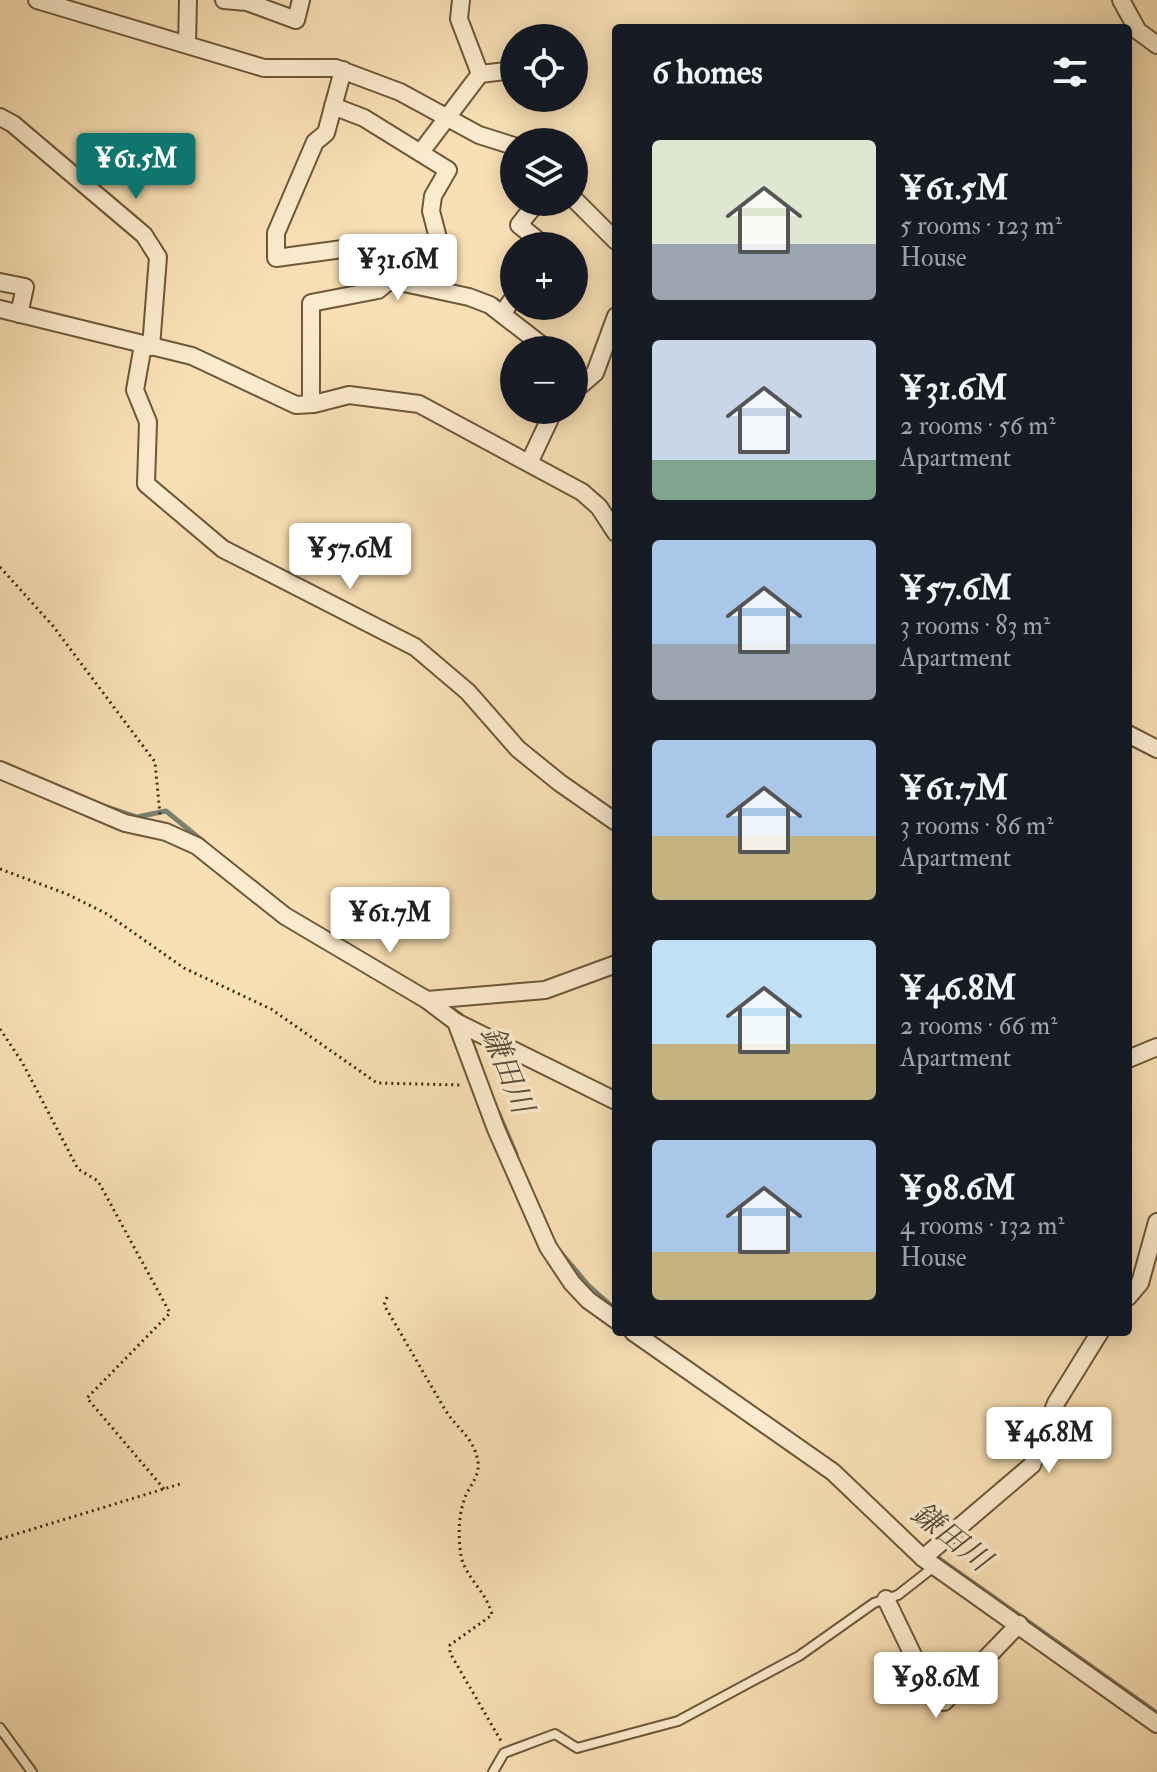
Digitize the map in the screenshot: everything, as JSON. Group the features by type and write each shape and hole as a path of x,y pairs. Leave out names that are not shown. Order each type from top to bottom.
{"street":[{"path":"37,0 83,6 264,68 343,70 400,92 479,135 500,142"},
{"path":"187,44 188,0"},
{"path":"224,0 247,2 296,20 301,0"},
{"path":"461,0 459,19 480,74"},
{"path":"1121,0 1138,31 1157,45"},
{"path":"343,70 326,133 315,142 276,233 276,258 380,244 387,283"},
{"path":"421,152 480,74 500,72"},
{"path":"333,106 364,118 448,170 433,196 431,211 438,238 438,290"},
{"path":"0,117 13,124 144,235 158,257 147,346 135,390 148,422 146,484 223,549 415,647 468,692 518,749 612,819"},
{"path":"588,213 612,237"},
{"path":"526,216 519,225 528,232"},
{"path":"311,404 311,303 378,290 390,280 469,297 500,312"},
{"path":"0,282 25,287 19,314"},
{"path":"0,309 214,364 296,405 349,395 419,404 582,492 599,507 612,527"},
{"path":"510,320 530,336"},
{"path":"588,376 595,373 612,327"},
{"path":"529,463 547,424"},
{"path":"1132,736 1157,749"},
{"path":"0,770 125,823 161,831 197,846 285,916 427,1000 456,1022 612,1099"},
{"path":"427,1000 545,990 612,965"},
{"path":"456,1022 480,1089 548,1247 572,1283 588,1300 612,1317"},
{"path":"1132,1057 1157,1047"},
{"path":"1132,1292 1140,1283 1157,1222"},
{"path":"639,1336 833,1472 929,1562 1157,1724"},
{"path":"929,1562 1032,1465 1050,1414 1098,1336"},
{"path":"886,1599 923,1676 944,1702 1019,1624"}],"lane":[{"path":"493,1772 504,1753 555,1734 577,1748 678,1721 799,1656 874,1603 898,1595 929,1562"},
{"path":"0,1728 32,1772"}],"path":[{"path":"0,567 53,626 155,762 161,831"},
{"path":"0,869 67,894 107,914 184,968 271,1009 377,1083 449,1082 480,1089"},
{"path":"0,1029 22,1062 78,1169 98,1181 170,1313 87,1398 164,1489"},
{"path":"387,1297 384,1305 449,1416 467,1432 478,1460 478,1473 465,1497 459,1518 459,1542 462,1561 489,1602 492,1615 450,1645 450,1653 498,1733 504,1753"},
{"path":"0,1539 180,1484"}],"waterway":[{"name":"鎌田川","path":"107,807 137,817 166,811 204,842"},
{"name":"鎌田川","path":"444,1003 463,1020"},
{"name":"鎌田川","path":"471,1040 480,1065"},
{"name":"鎌田川","path":"498,1112 516,1154"},
{"name":"鎌田川","path":"562,1254 588,1285 612,1306"},
{"name":"鎌田川","path":"931,1553 1157,1713"}]}
